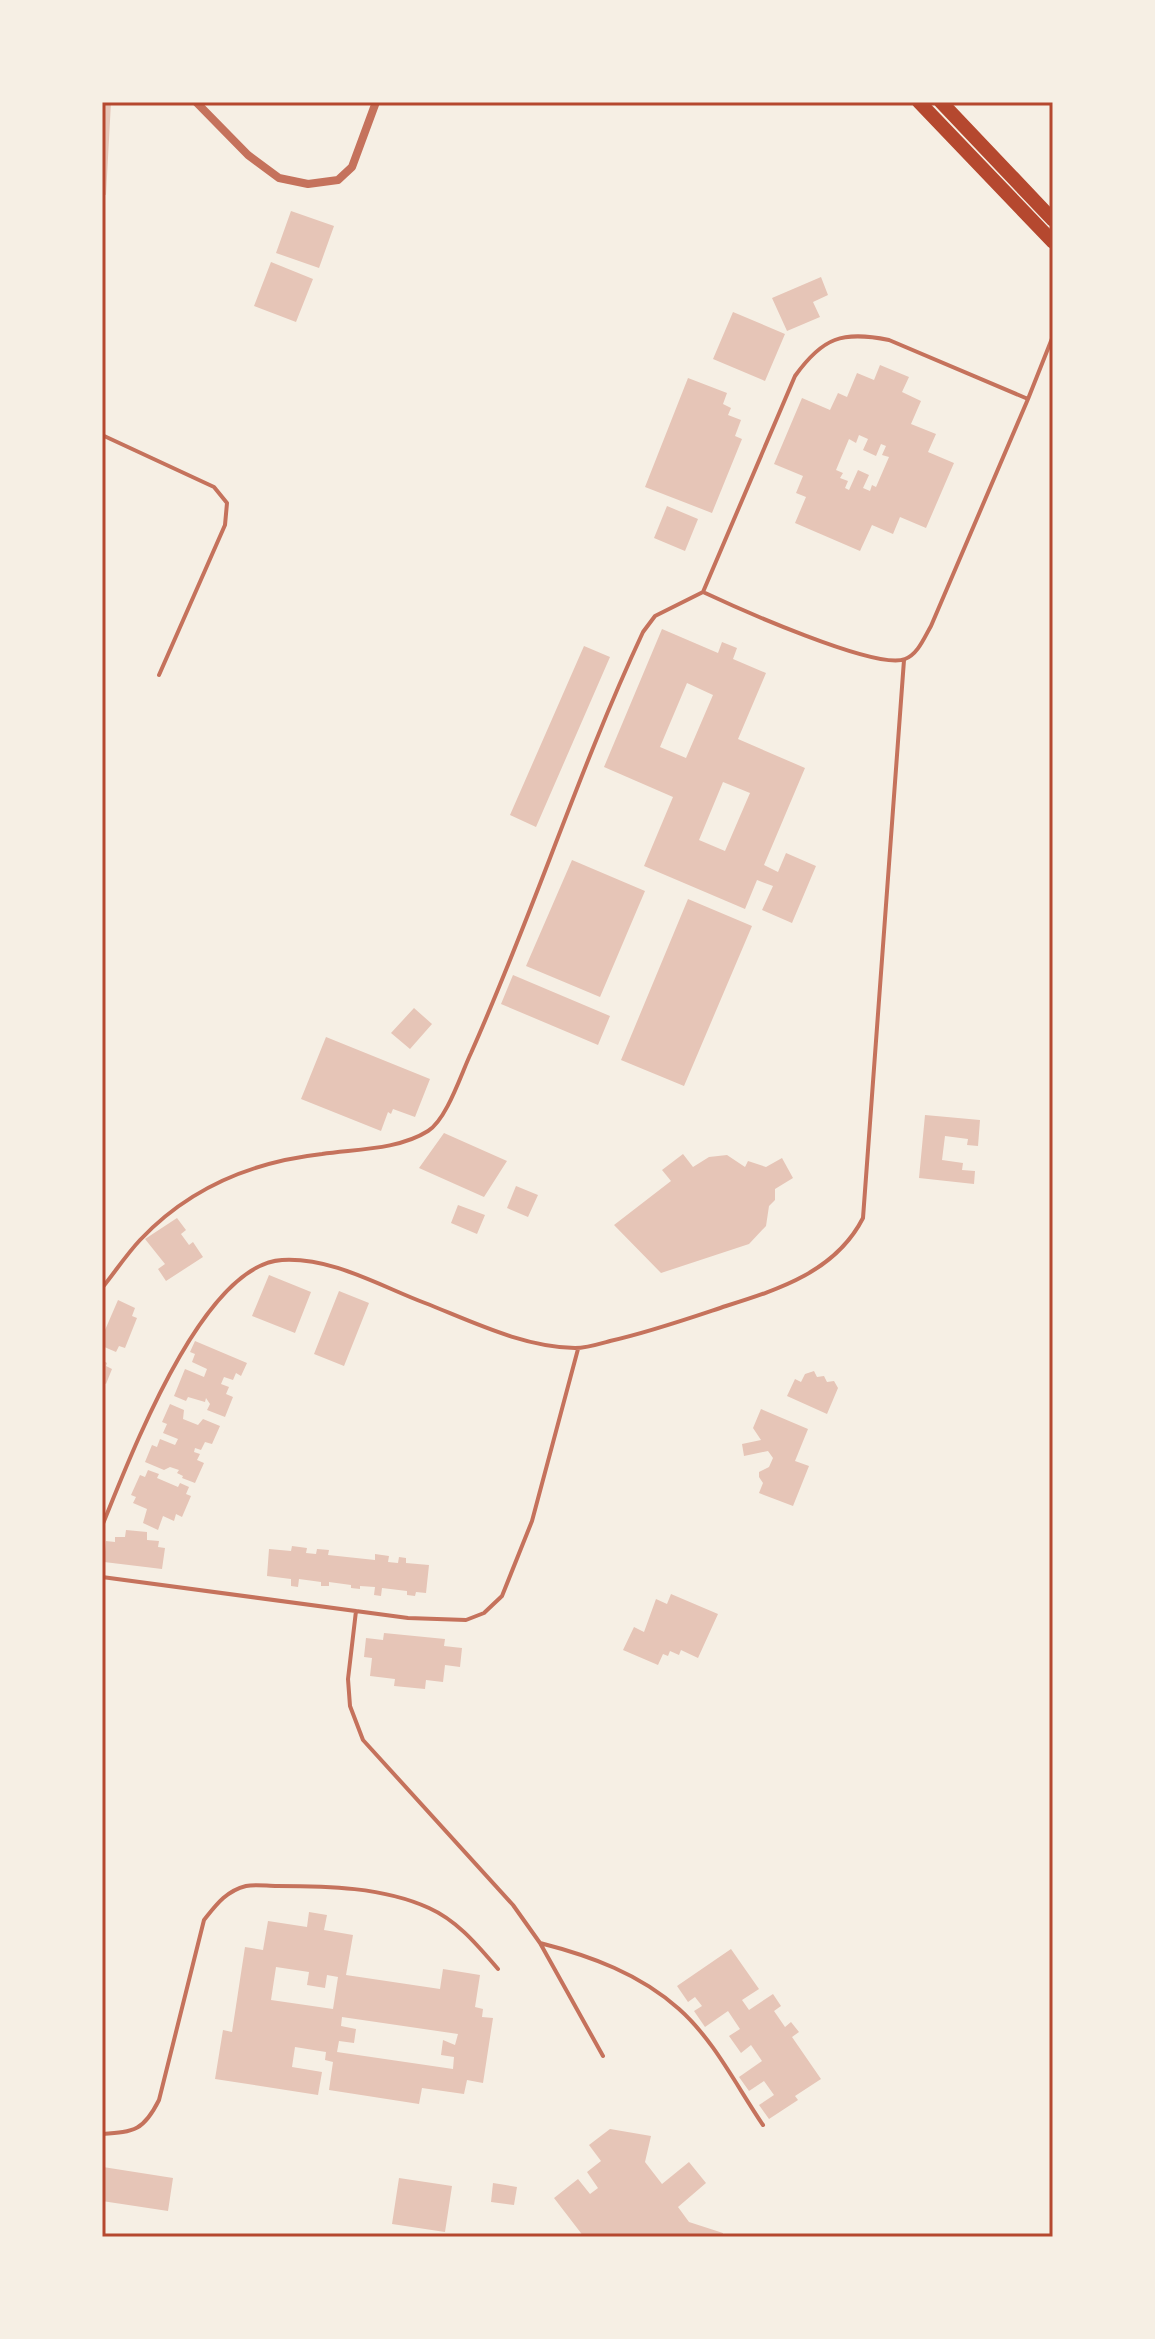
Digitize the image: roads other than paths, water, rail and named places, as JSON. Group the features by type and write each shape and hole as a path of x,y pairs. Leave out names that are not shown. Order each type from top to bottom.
{"main road":[{"path":"919,102 1053,242"},
{"path":"941,102 1053,220"}],"street":[{"path":"196,102 279,178 308,184 338,180 352,167 376,102"}],"lane":[{"path":"102,1288 140,1240 184,1201 234,1174 291,1157 411,1140 431,1130 444,1111 485,1022 643,632 655,616 703,592 795,376 811,355 841,336 866,335 889,340 1028,399"},
{"path":"703,592 758,617 841,648 887,661 904,660 917,650 931,626 1053,336"},
{"path":"102,435 214,487 227,503 225,525 159,675"},
{"path":"102,1526 150,1409 176,1363 220,1298 245,1274 279,1260 319,1262 537,1345 579,1348 662,1327 759,1295 834,1258 854,1236 863,1218 904,660"},
{"path":"102,1577 408,1618 466,1620 484,1613 502,1596 532,1521 579,1348"},
{"path":"356,1611 348,1679 350,1706 363,1740 513,1905 540,1943 603,2056"},
{"path":"102,2134 138,2130 150,2118 159,2100 204,1920 227,1894 247,1886 310,1886 386,1894 430,1908 463,1930 498,1969"},
{"path":"540,1943 613,1966 654,1989 681,2011 712,2049 763,2125"}]}
